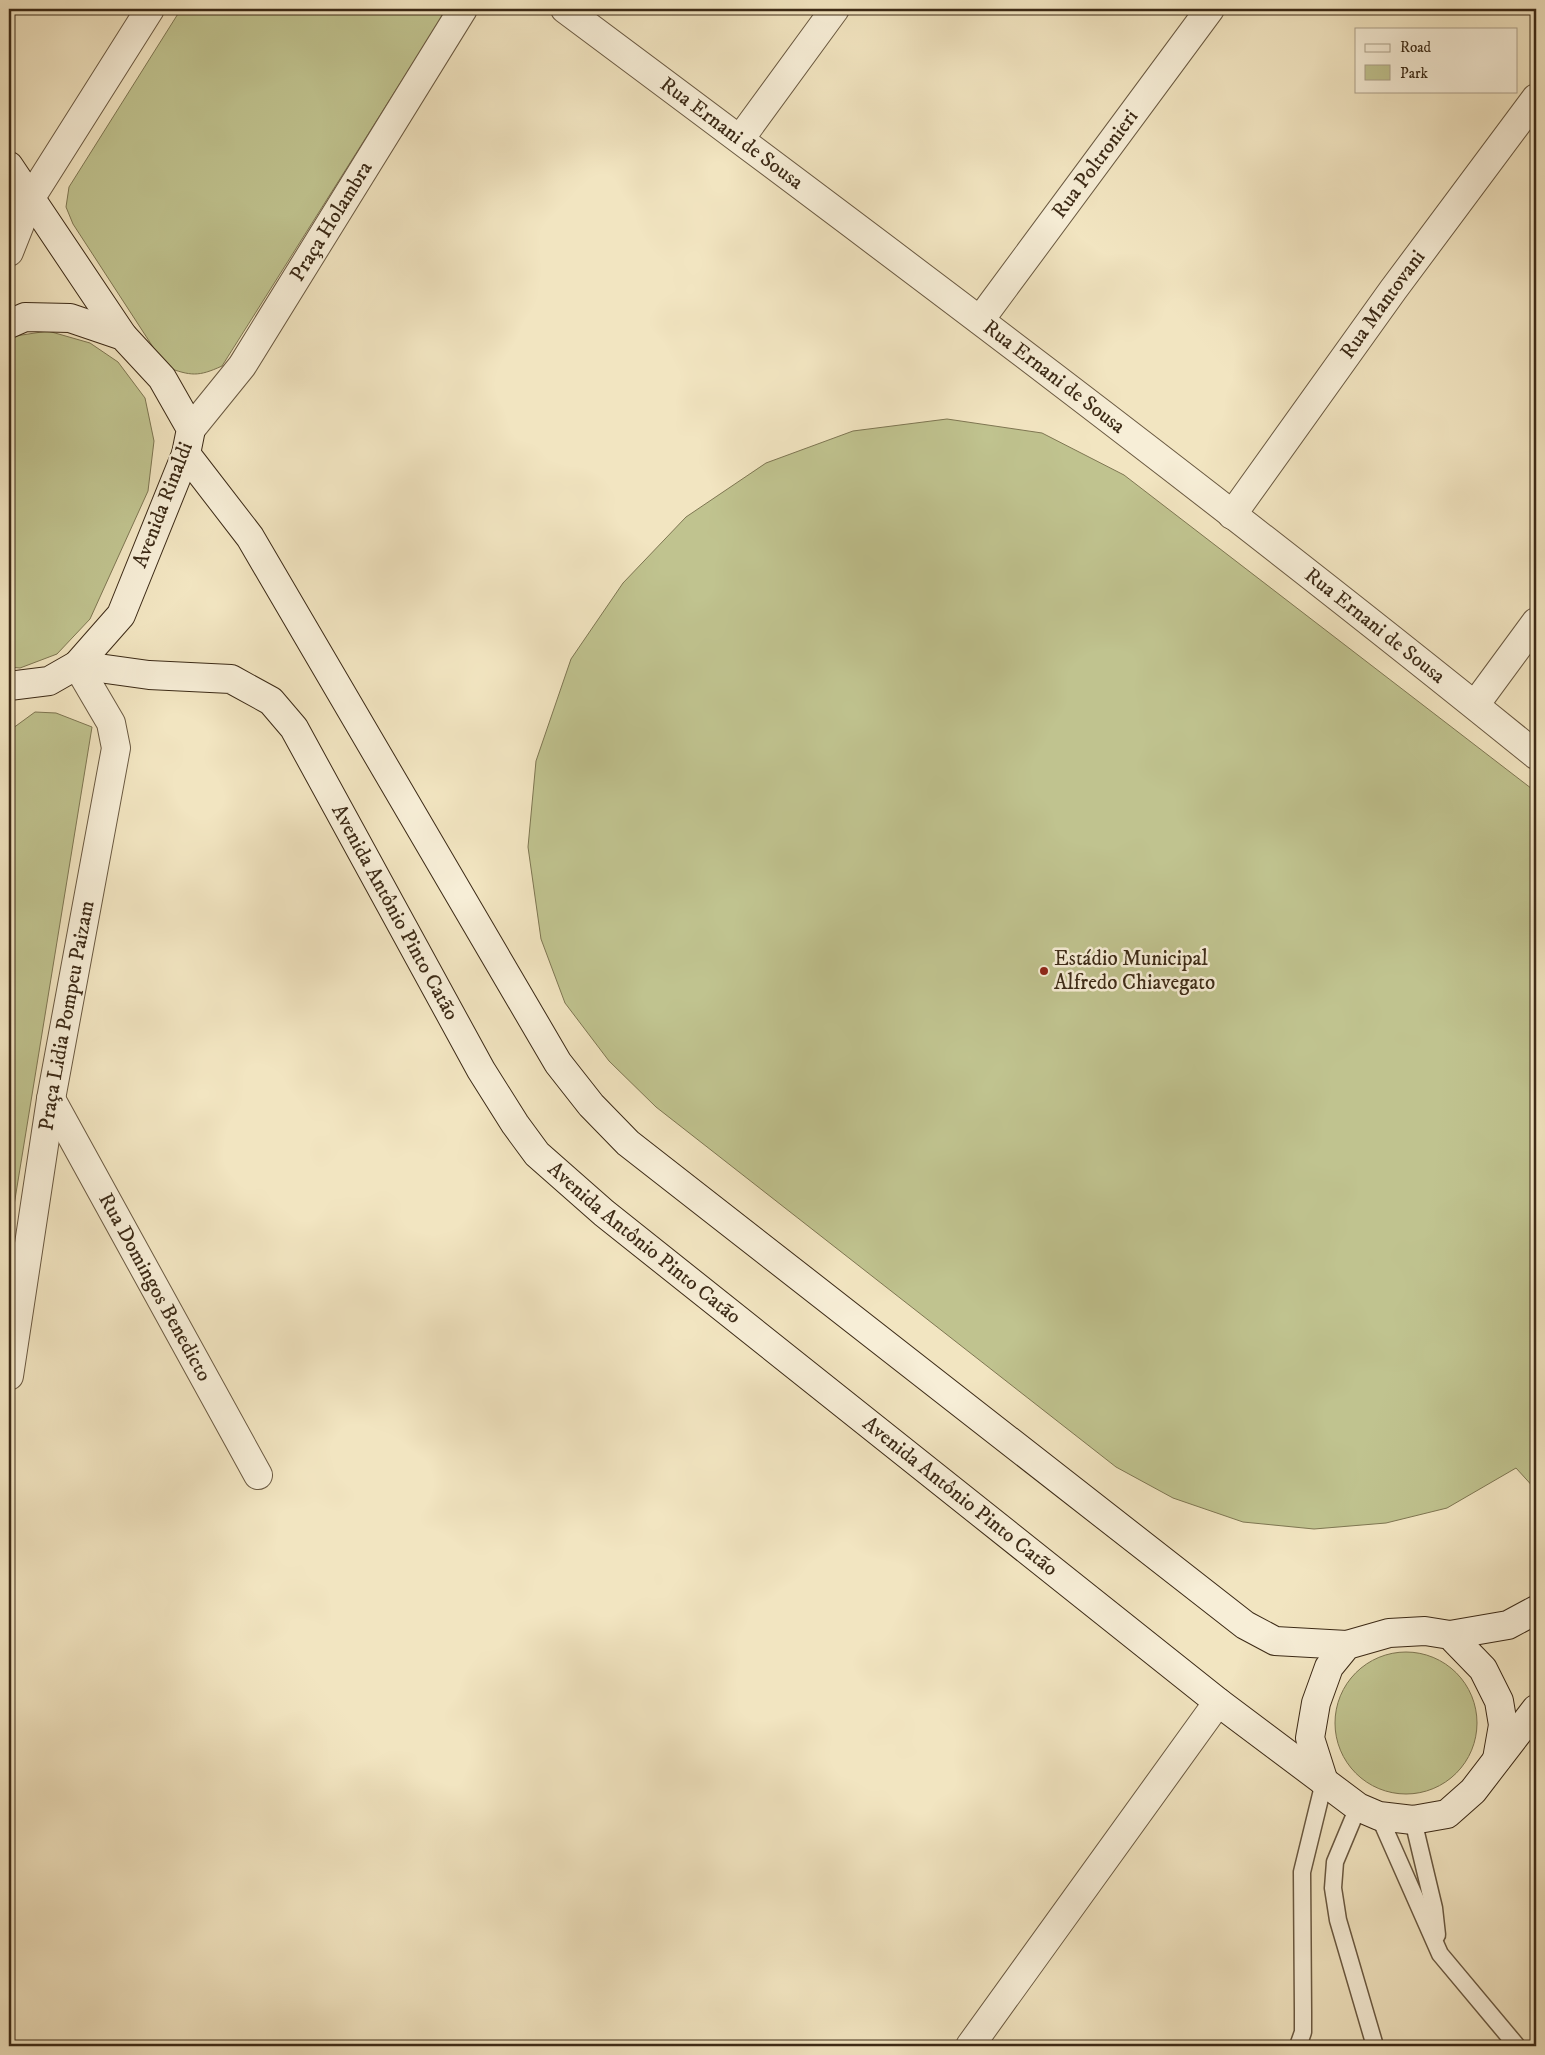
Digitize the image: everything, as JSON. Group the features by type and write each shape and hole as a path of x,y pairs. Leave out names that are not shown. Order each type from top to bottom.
{"main road":[{"path":"9,252 30,199 150,9"},
{"name":"Praça Holambra","path":"189,441 242,366 463,9"},
{"name":"Rua Ernani de Sousa","path":"565,9 980,320 1475,705 1536,755"},
{"path":"740,139 834,9"},
{"name":"Rua Poltronieri","path":"980,320 1210,9"},
{"name":"Rua Mantovani","path":"1232,515 1394,290 1536,98"},
{"path":"9,166 123,336"},
{"name":"Avenida Rinaldi","path":"9,324 25,318 70,318 123,336 162,378 189,441 121,615 77,665 49,681 10,687"},
{"path":"189,441 250,537 558,1063 591,1105 628,1143 1245,1624 1275,1640 1347,1645 1388,1632 1425,1630 1450,1634 1508,1625 1536,1610"},
{"path":"1475,705 1536,622"},
{"name":"Praça Lidia Pompeu Paizam","path":"9,1376 51,1099 116,748 111,723 77,665"},
{"name":"Avenida Antônio Pinto Catão","path":"77,665 149,675 231,679 271,701 294,728 481,1070 515,1124 537,1154 604,1213 1218,1702 1324,1782 1368,1812"},
{"name":"Rua Domingos Benedicto","path":"51,1099 258,1474"},
{"path":"1450,1634 1483,1669 1499,1700 1503,1724 1497,1760"},
{"path":"1324,1782 1310,1738 1316,1702 1329,1667 1347,1645"},
{"path":"970,2046 1218,1702"},
{"path":"1368,1812 1413,1820 1447,1814 1473,1791 1536,1709"}],"lane":[{"path":"1298,2046 1302,2032 1303,2012 1302,1872 1324,1782"},
{"path":"1375,2046 1338,1920 1333,1888 1335,1862 1368,1812 1440,1954 1517,2046"},
{"path":"1413,1820 1434,1908 1440,1954"}],"green space":[{"path":"181,9 445,9 440,20 222,366 200,374 188,374 166,367 73,224 66,207 69,187"},
{"path":"48,331 90,343 118,362 145,398 154,441 148,491 90,619 57,654 20,668 9,667 9,337"},
{"name":"Estádio Municipal Alfredo Chiavegato","path":"947,419 1042,433 1124,475 1536,792 1536,1490 1516,1468 1447,1508 1386,1523 1314,1529 1243,1522 1173,1498 1116,1467 656,1107 609,1061 565,1003 541,939 528,847 536,761 571,659 623,583 686,517 766,463 853,431"},
{"path":"35,712 56,713 92,727 9,1236 9,731"},
{"path":"1406,1652 1433,1658 1445,1664 1456,1673 1465,1684 1471,1696 1477,1723 1471,1750 1465,1762 1456,1773 1445,1782 1433,1788 1406,1794 1379,1788 1367,1782 1356,1773 1347,1762 1341,1750 1335,1723 1341,1696 1347,1684 1356,1673 1367,1664 1379,1658"}],"place":[{"name":"Estádio Municipal Alfredo Chiavegato","path":"1044,971"}]}
